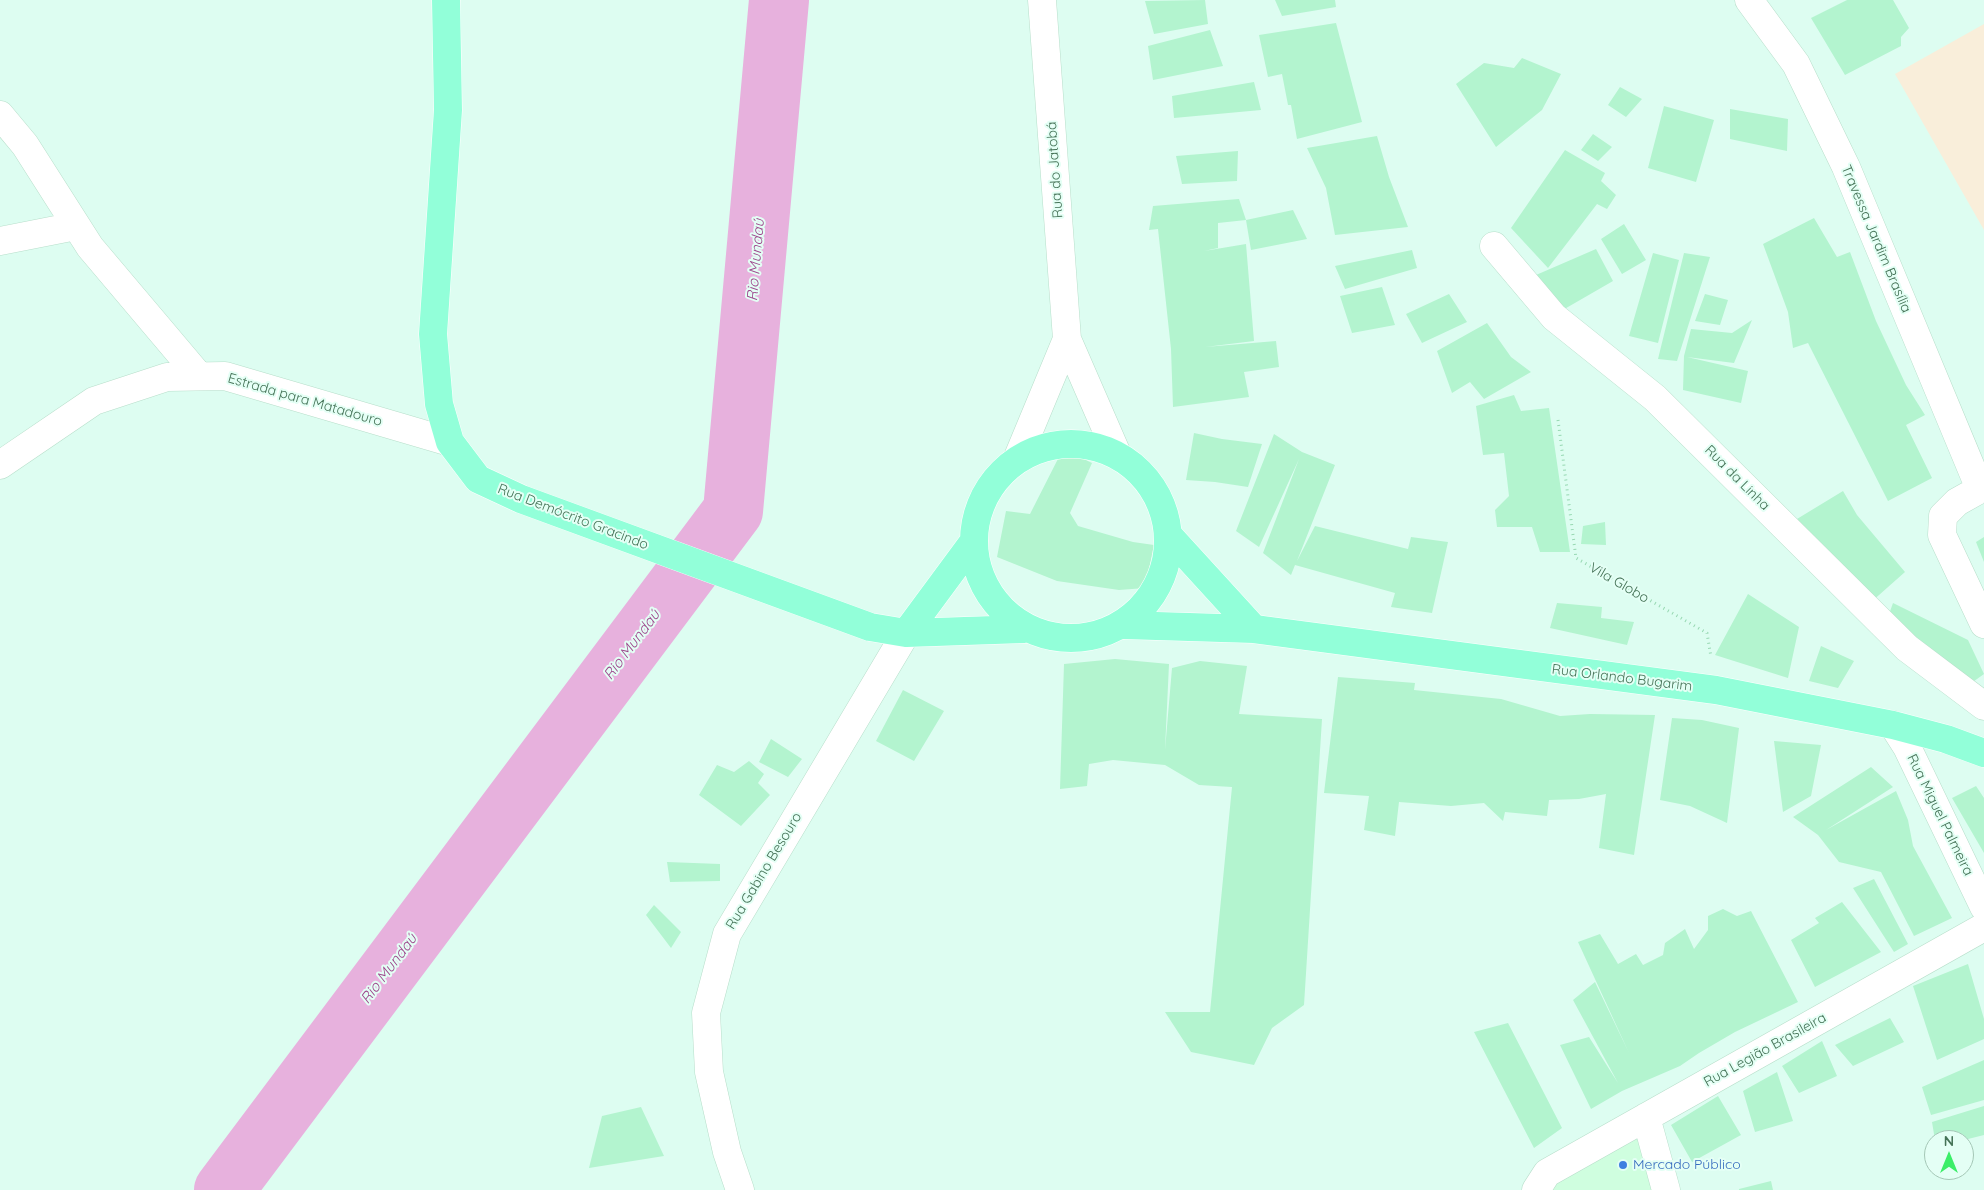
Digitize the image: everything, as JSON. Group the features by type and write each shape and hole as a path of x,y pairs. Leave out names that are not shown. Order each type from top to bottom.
{"main road":[{"name":"Rua Demócrito Gracindo","path":"446,0 448,110 433,334 439,404 450,442 478,479 521,499 870,627 906,633 1024,629 1074,640 1124,625"},
{"path":"906,633 971,545 982,495 1018,457 1067,442 1117,454 1155,488 1170,537 1254,629"},
{"path":"1124,625 1159,588 1170,537"},
{"path":"971,545 986,594 1024,629"},
{"name":"Rua Orlando Bugarim","path":"1124,625 1254,629 1716,690 1892,725 1946,739 1984,753"}],"street":[{"name":"Rua do Jatobá","path":"1042,0 1067,339 1117,454"},
{"name":"Travessa Jardim Brasília","path":"1749,0 1796,64 1846,167 1982,488"},
{"path":"0,115 25,145 90,247 199,376"},
{"path":"0,241 76,226"},
{"name":"Rua da Linha","path":"1494,246 1554,317 1656,398 1907,648 1984,706"},
{"name":"Rua do Jatobá","path":"1018,457 1067,339"},
{"name":"Estrada para Matadouro","path":"0,465 94,401 167,377 225,376 450,442"},
{"path":"1982,488 1957,502 1943,516 1942,535 1984,624"},
{"name":"Rua Gabino Besouro","path":"740,1190 727,1152 709,1072 706,1023 706,1013 727,934 906,633"},
{"name":"Rua Miguel Palmeira","path":"1892,725 1908,747 1984,906"},
{"name":"Rua Legião Brasileira","path":"1541,1181 1646,1117 1984,927"},
{"path":"1646,1117 1666,1190"}],"path":[{"name":"Vila Globo","path":"1558,420 1576,558 1707,633 1716,690"}],"shaded area":[{"path":"1984,24 1984,230 1895,74"},
{"name":"Mercado Público","path":"1642,1136 1668,1190 1537,1190 1537,1189"}],"building":[{"path":"1205,0 1208,24 1154,34 1145,1"},
{"path":"1275,0 1335,0 1336,7 1282,16"},
{"path":"1847,0 1893,0 1909,28 1901,37 1901,46 1845,75 1811,18"},
{"path":"1336,23 1362,122 1297,139 1291,105 1288,105 1282,74 1268,77 1259,35"},
{"path":"1210,30 1223,66 1153,80 1148,46"},
{"path":"1522,58 1561,74 1542,110 1496,147 1456,84 1484,63 1514,68"},
{"path":"1254,82 1261,110 1174,118 1172,96"},
{"path":"1620,87 1642,99 1626,117 1608,105"},
{"path":"1664,106 1714,120 1696,182 1648,168"},
{"path":"1730,109 1788,119 1787,151 1730,139"},
{"path":"1593,134 1612,147 1598,161 1581,150"},
{"path":"1377,136 1389,177 1408,227 1335,235 1326,188 1307,148"},
{"path":"1565,150 1605,173 1601,181 1616,195 1607,209 1597,204 1548,268 1511,228"},
{"path":"1238,151 1237,181 1182,184 1176,156"},
{"path":"1239,199 1246,220 1218,223 1218,248 1204,251 1246,244 1254,341 1205,347 1276,341 1279,367 1244,372 1249,397 1173,407 1171,349 1158,229 1149,230 1153,206"},
{"path":"1293,210 1307,239 1251,250 1246,220"},
{"path":"1814,218 1837,257 1850,252 1876,321 1906,385 1925,415 1906,425 1932,478 1888,501 1808,343 1793,348 1788,312 1763,244"},
{"path":"1624,224 1646,260 1622,274 1601,239"},
{"path":"1596,249 1613,281 1561,311 1536,275"},
{"path":"1412,250 1417,268 1345,289 1335,266"},
{"path":"1653,253 1679,260 1658,343 1629,336"},
{"path":"1684,253 1710,257 1677,361 1658,359"},
{"path":"1382,287 1395,325 1352,333 1340,296"},
{"path":"1449,294 1467,322 1422,343 1406,314"},
{"path":"1705,294 1728,300 1720,325 1695,321"},
{"path":"1752,320 1734,363 1687,357 1748,371 1741,403 1683,390 1684,356 1691,329 1732,333"},
{"path":"1487,323 1511,357 1531,372 1484,399 1470,382 1452,393 1437,351"},
{"path":"1514,395 1521,411 1549,408 1570,552 1540,552 1532,527 1497,527 1495,510 1509,496 1504,453 1483,455 1476,406"},
{"path":"1194,433 1262,444 1248,487 1186,480"},
{"path":"1274,434 1302,452 1335,465 1297,561 1315,526 1408,549 1411,537 1448,542 1432,613 1391,607 1395,593 1295,565 1291,575 1263,553 1299,459 1259,547 1236,531"},
{"path":"1063,449 1092,463 1070,513 1078,526 1133,542 1154,545 1145,588 1119,590 1057,581 997,557 1006,511 1030,514"},
{"path":"1843,491 1857,515 1905,572 1870,603 1792,522"},
{"path":"1605,522 1606,545 1581,544 1583,526"},
{"path":"1984,537 1984,562 1976,542"},
{"path":"1748,594 1799,627 1788,678 1715,655"},
{"path":"1557,603 1602,607 1601,618 1634,622 1627,645 1550,628"},
{"path":"1893,603 1968,640 1984,674 1970,684 1888,617"},
{"path":"1821,646 1854,661 1838,688 1809,681"},
{"path":"1115,659 1169,664 1165,750 1172,668 1200,661 1247,666 1239,714 1322,719 1304,1005 1272,1028 1254,1065 1191,1052 1165,1012 1210,1012 1232,787 1199,785 1165,765 1113,760 1089,764 1087,786 1060,789 1064,664"},
{"path":"1338,677 1415,683 1414,690 1501,699 1560,716 1590,714 1655,715 1634,855 1599,848 1606,794 1579,799 1549,800 1547,816 1505,812 1503,821 1484,803 1451,806 1399,802 1395,836 1364,830 1369,796 1324,793"},
{"path":"903,690 944,711 914,761 876,741"},
{"path":"1672,718 1702,720 1739,728 1727,823 1690,806 1660,800"},
{"path":"771,739 802,759 788,777 759,762"},
{"path":"1774,741 1821,745 1811,796 1783,812"},
{"path":"749,761 764,774 758,783 770,795 741,826 699,795 717,765 734,772"},
{"path":"1871,767 1893,787 1826,830 1896,791 1908,820 1913,846 1952,918 1914,936 1881,872 1839,862 1818,835 1793,817"},
{"path":"1976,786 1984,798 1984,853 1952,798"},
{"path":"667,862 720,864 720,881 670,882"},
{"path":"1874,879 1908,944 1894,952 1853,888"},
{"path":"1842,902 1881,952 1815,987 1791,940 1819,923 1815,918"},
{"path":"654,905 681,932 671,948 646,915"},
{"path":"1723,909 1737,916 1751,911 1798,1002 1735,1032 1680,1066 1622,1091 1591,1109 1560,1045 1589,1037 1618,1083 1573,1000 1595,982 1629,1053 1578,942 1600,934 1618,964 1636,954 1643,965 1663,955 1665,943 1685,929 1694,949 1708,930 1708,916"},
{"path":"1968,964 1984,1019 1984,1039 1937,1060 1913,986"},
{"path":"1890,1018 1904,1042 1853,1066 1835,1045"},
{"path":"1508,1023 1562,1128 1534,1148 1474,1032"},
{"path":"1822,1041 1837,1076 1799,1093 1782,1066"},
{"path":"1984,1060 1984,1100 1931,1115 1922,1087"},
{"path":"1777,1072 1793,1121 1755,1132 1743,1091"},
{"path":"1718,1096 1741,1135 1692,1162 1671,1125"},
{"path":"1984,1106 1984,1135 1974,1138 1974,1130 1933,1130 1932,1122"},
{"path":"641,1107 664,1156 589,1168 602,1116"},
{"path":"1771,1181 1773,1190 1739,1190 1739,1189"}],"waterway":[{"name":"Rio Mundaú","path":"224,1190 733,511 779,0"}],"place":[{"name":"Mercado Público","path":"1623,1165"}]}
